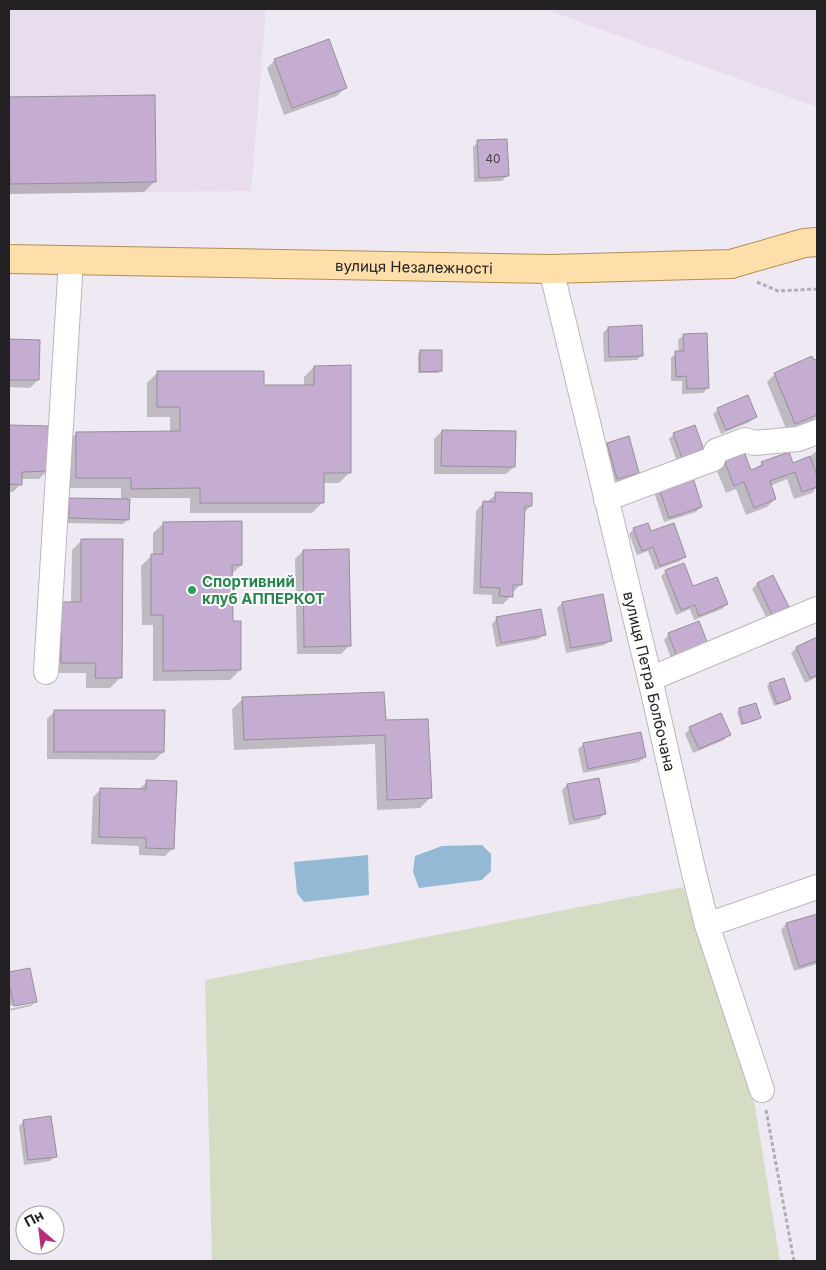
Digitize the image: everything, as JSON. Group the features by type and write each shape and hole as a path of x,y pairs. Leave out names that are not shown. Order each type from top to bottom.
{"main road":[{"name":"вулиця Незалежності","path":"9,259 551,269 731,264 804,243 817,242"}],"street":[{"path":"46,672 71,260"},
{"name":"вулиця Петра Болбочана","path":"551,269 707,925 762,1090"},
{"path":"606,499 713,459 716,451 744,440 754,443 798,440 817,432"},
{"path":"650,679 817,609"},
{"path":"707,925 817,887"}],"path":[{"path":"731,264 745,277 778,291 817,289"},
{"path":"762,1090 794,1261"}],"shaded area":[{"path":"9,9 266,9 251,191 9,194"},
{"path":"544,9 817,9 817,107"}],"green space":[{"path":"683,887 755,1106 780,1261 212,1261 205,980"}],"water":[{"path":"482,845 491,854 491,871 482,880 419,888 413,872 415,856 442,846"},
{"path":"368,855 369,895 304,902 297,893 294,862"}],"building":[{"path":"329,39 347,88 292,108 274,59"},
{"path":"155,95 156,182 10,184 9,97"},
{"path":"507,139 509,176 479,178 477,140"},
{"path":"642,325 643,356 609,357 608,327"},
{"path":"707,333 709,388 687,389 686,376 676,377 675,351 684,351 683,334"},
{"path":"9,339 40,340 39,380 9,380"},
{"path":"420,350 442,350 442,371 420,372"},
{"path":"812,356 814,360 817,359 817,415 795,424 774,373"},
{"path":"351,365 351,473 324,473 324,503 200,503 200,488 131,489 131,478 76,478 76,432 180,431 180,407 157,407 157,371 264,371 264,385 314,385 314,366"},
{"path":"748,395 757,417 726,430 717,408"},
{"path":"9,425 48,426 49,471 22,472 22,485 9,484"},
{"path":"695,425 704,450 682,458 673,433"},
{"path":"442,430 516,431 515,467 441,466"},
{"path":"629,436 639,473 617,479 607,443"},
{"path":"743,449 751,470 763,465 761,462 789,452 793,463 810,456 817,476 817,487 802,492 795,472 770,481 776,499 754,508 744,482 734,486 723,457"},
{"path":"692,474 702,507 669,518 658,485"},
{"path":"495,492 532,493 532,506 525,506 522,585 513,585 513,597 499,596 500,588 480,587 483,501 495,502"},
{"path":"69,498 130,499 129,520 69,518"},
{"name":"Спортивний клуб АППЕРКОТ","path":"242,521 242,565 232,565 233,621 241,621 241,670 163,671 163,615 151,615 151,554 163,554 163,522"},
{"path":"648,523 651,531 674,523 686,557 660,566 653,547 642,551 633,528"},
{"path":"81,539 123,539 122,678 95,678 96,663 61,663 61,602 81,602"},
{"path":"349,549 351,646 304,647 303,550"},
{"path":"684,563 693,586 717,577 728,604 699,616 695,605 681,610 665,570"},
{"path":"773,575 789,607 772,615 757,583"},
{"path":"603,594 612,641 571,648 562,602"},
{"path":"541,609 546,635 501,643 496,617"},
{"path":"699,621 709,647 678,659 668,633"},
{"path":"817,637 817,675 810,678 796,647"},
{"path":"784,678 791,699 777,704 769,683"},
{"path":"384,692 386,720 428,719 432,798 387,800 385,735 244,740 242,697"},
{"path":"756,703 761,718 743,724 739,708"},
{"path":"54,710 165,710 164,752 54,752"},
{"path":"721,713 731,735 699,749 689,727"},
{"path":"641,732 646,757 588,769 583,743"},
{"path":"599,778 606,814 574,820 567,784"},
{"path":"146,780 177,781 174,849 146,848 146,838 99,837 100,788 146,789"},
{"path":"817,914 817,961 799,967 786,923"},
{"path":"30,968 37,1002 14,1006 9,984 9,972"},
{"path":"51,1116 57,1157 28,1160 23,1120"}],"place":[{"name":"Спортивний клуб АППЕРКОТ","path":"192,590"}]}
